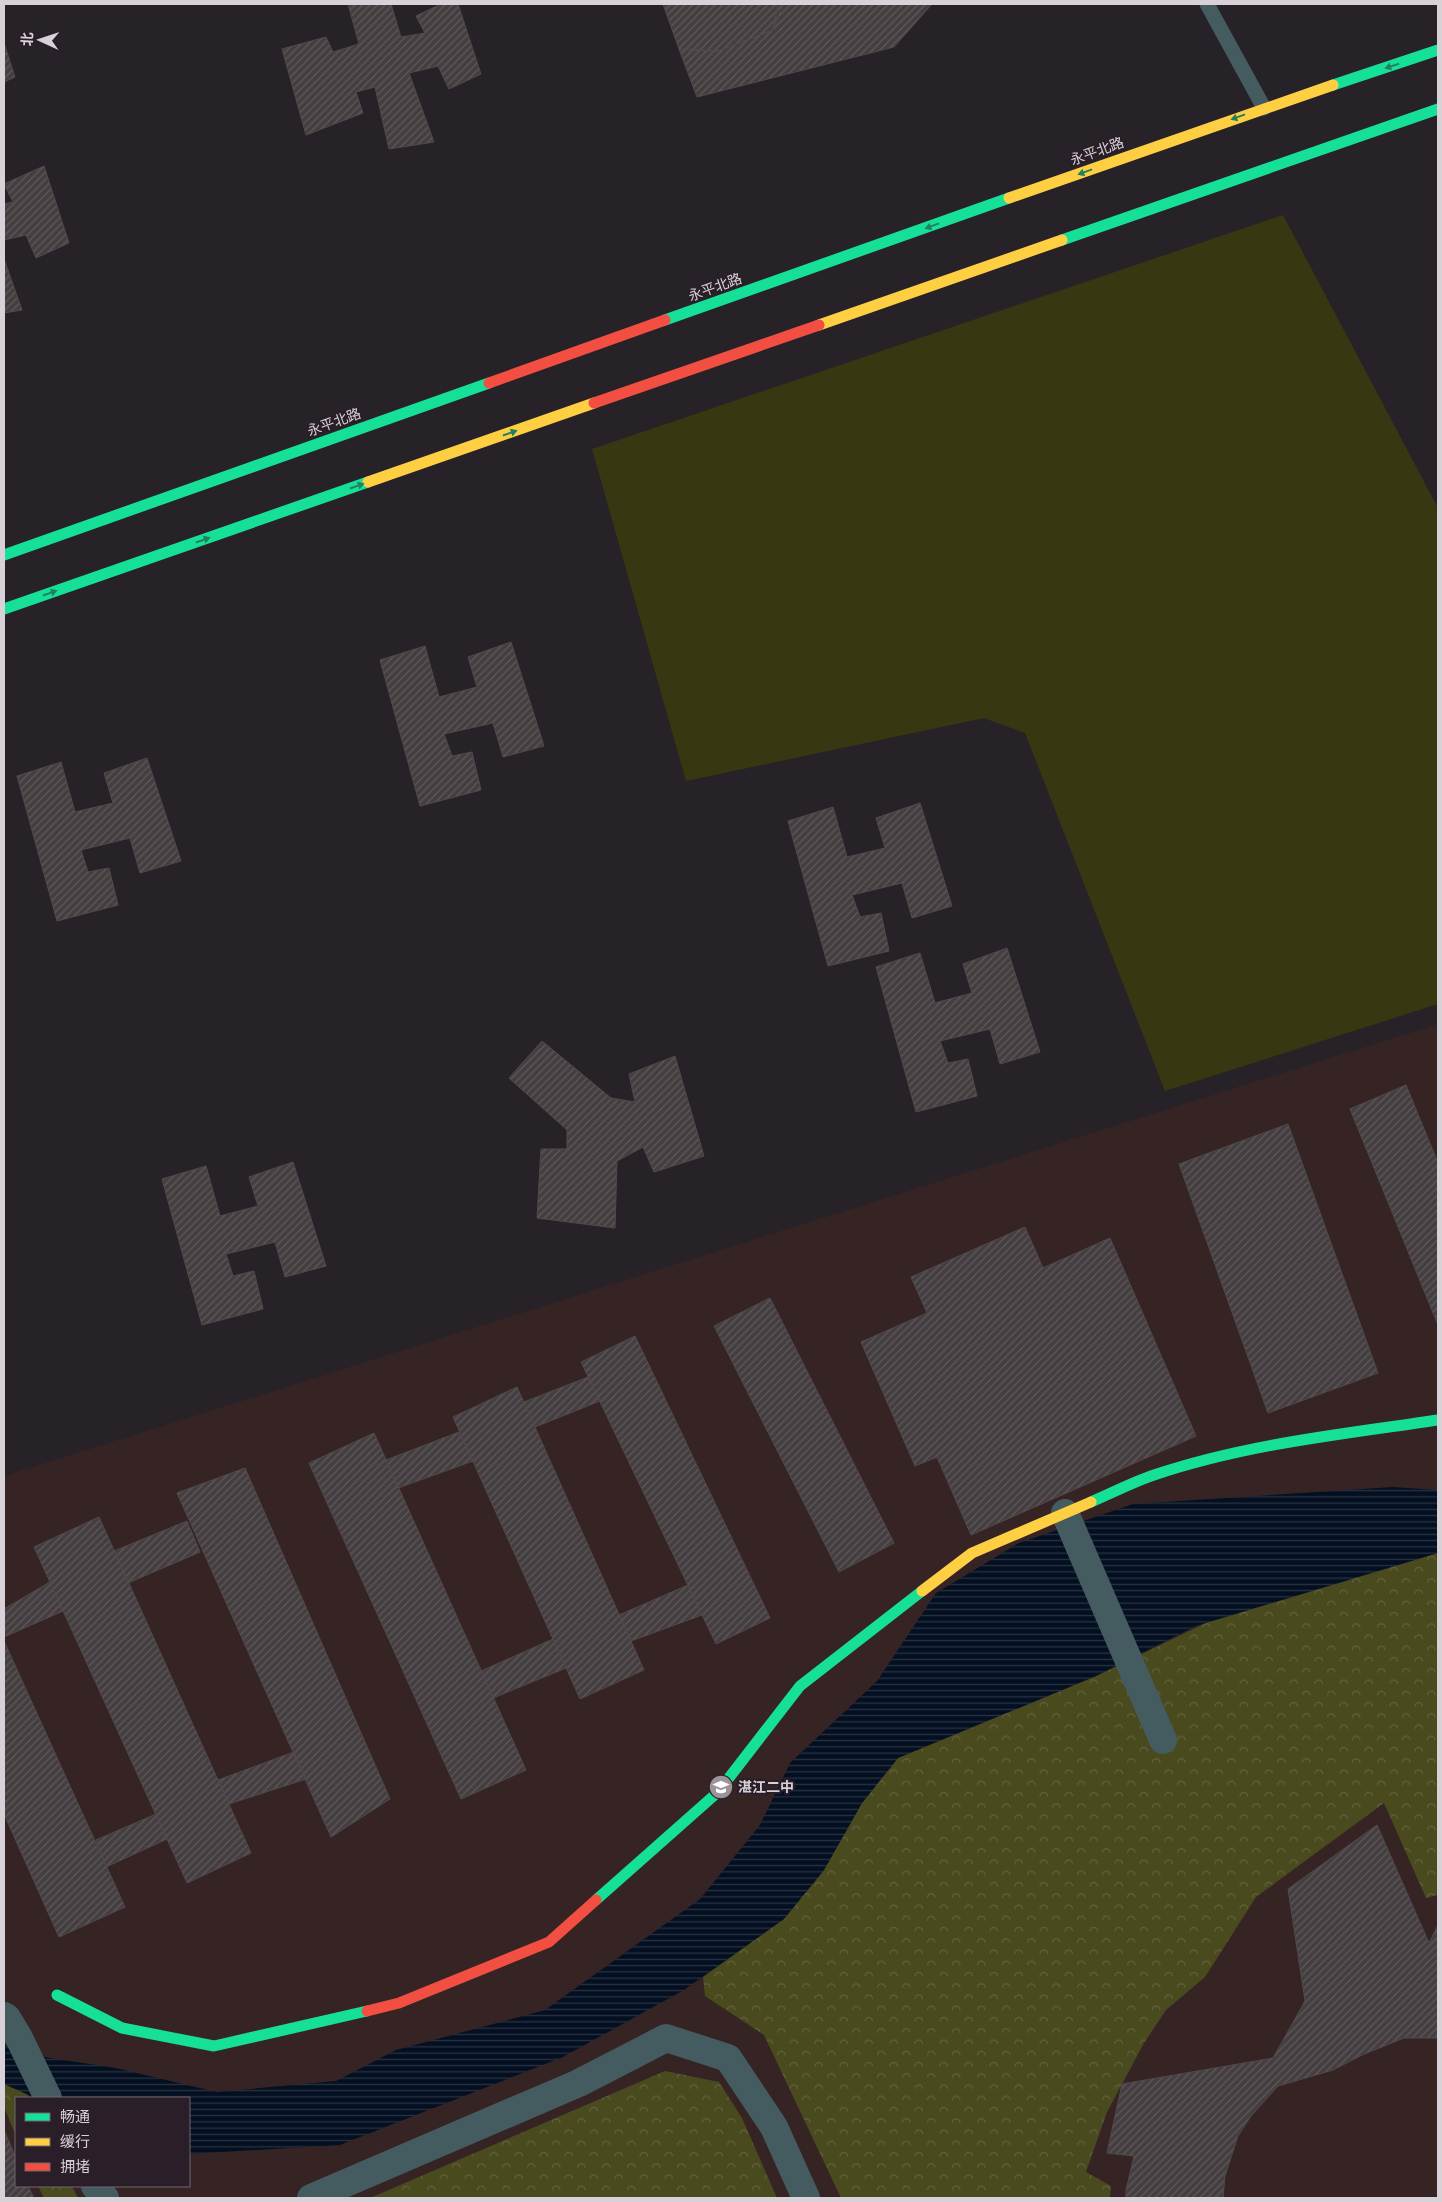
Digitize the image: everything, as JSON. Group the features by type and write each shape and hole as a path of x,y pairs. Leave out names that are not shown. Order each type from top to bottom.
{"street":[{"name":"永平北路","path":"4,554 1264,108 1438,50"},
{"path":"4,609 1438,108"},
{"path":"58,1995 122,2028 214,2046 399,2003 549,1942 718,1792 800,1686 972,1553 1153,1475 1213,1458 1291,1441 1438,1420"},
{"path":"1065,1513 1163,1740"},
{"path":"4,2016 20,2038 48,2097"},
{"path":"310,2198 579,2083 666,2038 728,2058 774,2127 806,2198"},
{"path":"95,2187 105,2198"}],"lane":[{"path":"1207,4 1264,108"}],"shaded area":[{"path":"1283,215 1438,508 1438,1004 1165,1091 1025,733 984,718 686,781 592,449"},
{"name":"湛江二中","path":"1438,1024 1438,2198 4,2198 4,1476"}],"green space":[{"path":"1438,1553 1438,1895 1426,1898 1384,1803 1256,1897 1205,1977 1166,2010 1144,2043 1107,2112 1086,2172 1111,2186 1110,2198 841,2198 764,2035 705,1996 703,1977 784,1919 824,1870 862,1803 898,1758 1096,1676 1210,1621"},
{"path":"4,2048 28,2097 15,2097 15,2134 4,2107"},
{"path":"665,2071 719,2082 742,2118 777,2198 370,2198"},
{"path":"38,2187 72,2187 78,2198 44,2198"}],"water":[{"path":"1393,1487 1438,1490 1438,1553 1196,1626 1096,1676 898,1758 862,1803 824,1870 784,1919 684,1990 563,2057 340,2145 190,2154 190,2097 33,2097 4,2084 4,2044 19,2053 116,2068 217,2092 336,2081 396,2050 545,2010 700,1899 760,1825 790,1763 877,1681 936,1593 1019,1543 1133,1504"}],"building":[{"path":"348,4 391,4 401,37 425,33 416,16 441,4 458,4 481,74 449,89 438,66 409,73 434,142 389,149 375,87 356,92 363,113 306,135 282,49 326,37 333,52 359,44"},
{"path":"663,4 783,4 773,30 718,51 679,49"},
{"path":"778,4 932,4 894,47 697,97 679,49 718,51 773,30"},
{"path":"4,43 15,77 4,82"},
{"path":"44,166 69,243 36,258 26,235 4,240 4,204 13,202 4,184"},
{"path":"4,259 22,310 4,313"},
{"path":"511,642 544,746 503,757 493,723 444,734 452,756 472,752 481,790 420,806 380,660 425,646 439,697 477,687 468,657"},
{"path":"147,758 181,861 140,873 130,838 81,850 88,872 109,868 118,905 57,921 17,776 61,762 75,812 113,803 104,773"},
{"path":"920,803 952,906 912,918 902,883 852,895 860,917 881,913 889,951 828,966 788,821 833,807 847,857 885,848 876,818"},
{"path":"1007,948 1040,1052 1000,1064 990,1029 940,1041 948,1063 968,1059 977,1096 916,1112 876,967 920,953 935,1003 972,993 963,964"},
{"path":"542,1041 611,1098 635,1102 629,1074 675,1056 704,1156 654,1172 643,1147 617,1161 615,1228 537,1218 541,1149 567,1149 567,1130 509,1078"},
{"path":"1406,1085 1438,1163 1438,1325 1350,1109"},
{"path":"1288,1124 1378,1373 1268,1413 1179,1164"},
{"path":"293,1162 326,1266 285,1277 275,1242 226,1254 233,1276 254,1271 263,1309 202,1325 162,1179 206,1166 220,1216 258,1206 249,1177"},
{"path":"1025,1227 1043,1268 1110,1238 1196,1436 971,1535 937,1457 915,1466 861,1342 927,1313 911,1277"},
{"path":"770,1298 894,1543 839,1572 714,1326"},
{"path":"635,1336 770,1618 716,1644 581,1362"},
{"path":"588,1377 600,1401 535,1427 524,1402"},
{"path":"517,1387 644,1670 580,1699 453,1417"},
{"path":"459,1432 473,1461 398,1488 386,1460"},
{"path":"374,1433 526,1770 461,1799 309,1463"},
{"path":"245,1468 390,1799 331,1837 177,1493"},
{"path":"99,1517 251,1853 187,1883 34,1547"},
{"path":"187,1521 200,1552 128,1583 114,1551"},
{"path":"50,1582 63,1611 4,1637 4,1609"},
{"path":"688,1585 702,1615 631,1641 619,1615"},
{"path":"553,1639 566,1668 493,1698 481,1671"},
{"path":"4,1641 125,1907 59,1937 4,1814"},
{"path":"294,1752 306,1779 229,1804 218,1780"},
{"path":"156,1814 167,1839 106,1867 96,1840"},
{"path":"1377,1825 1429,1943 1438,1925 1438,2038 1404,2038 1362,2055 1333,2070 1278,2086 1251,2116 1238,2136 1225,2176 1223,2198 1126,2198 1134,2156 1107,2153 1122,2084 1273,2058 1305,2001 1288,1889"},
{"path":"4,2130 15,2156 15,2187 28,2187 34,2198 4,2198"}],"traffic: fast":[{"path":"1333,85 1438,50"},
{"path":"1062,240 1438,109"},
{"path":"665,320 1009,198"},
{"path":"4,555 489,383"},
{"path":"4,609 368,482"},
{"path":"1091,1502 1154,1475 1224,1455 1331,1435 1438,1420"},
{"path":"596,1900 718,1792 800,1686 922,1591"},
{"path":"57,1995 122,2028 214,2046 367,2011"}],"traffic: slow":[{"path":"1009,198 1333,85"},
{"path":"819,325 1062,240"},
{"path":"368,482 594,403"},
{"path":"922,1591 972,1553 1091,1502"}],"traffic: jam":[{"path":"489,383 665,320"},
{"path":"594,403 819,325"},
{"path":"367,2011 399,2003 549,1942 596,1900"}],"place":[{"name":"湛江二中","path":"721,1787"}]}
